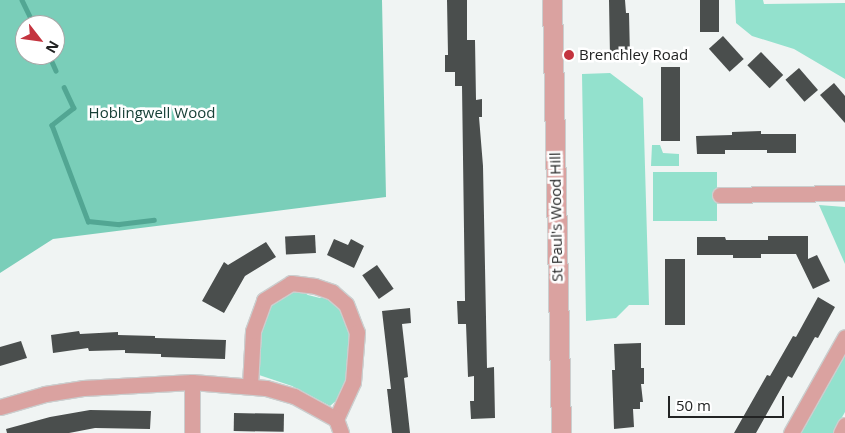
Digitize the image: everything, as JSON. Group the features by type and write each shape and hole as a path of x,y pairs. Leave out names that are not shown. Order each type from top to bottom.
{"street":[{"name":"St Paul's Wood Hill","path":"552,0 561,433"},
{"path":"720,195 845,193"},
{"path":"0,407 45,394 83,388 192,382 250,385 294,396 328,416 338,426 353,382 356,332 346,304 332,292 315,286 291,283 264,300 253,331 250,385"},
{"path":"791,433 845,338"},
{"path":"192,382 192,433"},
{"path":"841,433 845,425"}],"green space":[{"name":"Hoblingwell Wood","path":"0,0 382,0 386,197 53,239 0,273"},
{"path":"735,0 763,0 764,4 845,3 845,79 794,49 752,36 736,23"},
{"path":"610,73 643,98 649,305 629,305 616,318 586,321 582,74"},
{"path":"652,145 660,145 663,153 679,154 679,166 651,166"},
{"path":"653,172 717,172 717,221 653,221"},
{"path":"819,205 845,207 845,264"},
{"path":"297,288 308,295 320,298 331,297 337,301 352,334 353,360 343,390 338,399 330,406 292,386 259,375 255,368 260,325 267,305"},
{"path":"845,344 845,412 833,433 796,433"}],"building":[{"path":"447,0 467,0 467,40 475,40 476,100 482,99 482,117 479,117 483,166 487,368 494,367 495,418 471,419 470,401 474,401 474,376 468,377 466,324 458,324 457,301 465,301 462,86 455,86 455,72 445,72 445,55 448,55"},
{"path":"609,0 625,0 626,13 629,13 630,57 610,57"},
{"path":"700,0 719,0 719,32 700,32"},
{"path":"723,36 744,59 730,72 709,49"},
{"path":"761,52 783,75 770,88 747,65"},
{"path":"661,67 680,67 680,141 661,141"},
{"path":"799,68 818,90 804,102 785,80"},
{"path":"834,83 845,96 845,123 820,95"},
{"path":"761,131 761,134 796,134 796,153 767,153 767,150 725,150 725,154 697,154 696,136 732,135 732,132"},
{"path":"315,235 316,253 286,255 285,237"},
{"path":"768,236 808,236 808,259 817,255 830,281 813,289 796,254 761,254 761,258 733,258 733,255 697,255 697,237 725,237 726,240 768,240"},
{"path":"334,239 348,245 351,239 364,246 354,268 327,255"},
{"path":"266,242 276,257 245,276 224,313 202,301 224,262 228,265"},
{"path":"665,259 685,259 685,325 665,325"},
{"path":"377,265 394,289 379,299 362,275"},
{"path":"818,297 835,307 818,338 815,337 792,378 788,376 756,433 734,433 767,375 770,376 793,336 796,337"},
{"path":"410,308 411,323 402,324 408,377 404,378 410,433 392,433 387,389 391,389 382,311"},
{"path":"79,331 80,334 118,332 118,335 155,336 155,338 226,340 225,359 161,357 161,354 125,353 125,350 89,351 88,348 53,353 51,335"},
{"path":"21,341 27,358 0,366 0,347"},
{"path":"641,343 641,368 644,368 644,384 641,384 643,402 640,402 640,409 633,409 634,427 614,429 612,370 615,370 614,344"},
{"path":"90,410 151,411 150,429 95,428 69,433 7,433 6,429 50,417"},
{"path":"234,413 284,414 284,432 234,431"}],"waterway":[{"path":"22,0 29,15"},
{"path":"53,65 56,71"},
{"path":"64,87 74,108 52,125 88,221 119,224 154,220"}],"place":[{"name":"Brenchley Road","path":"569,55"}]}
